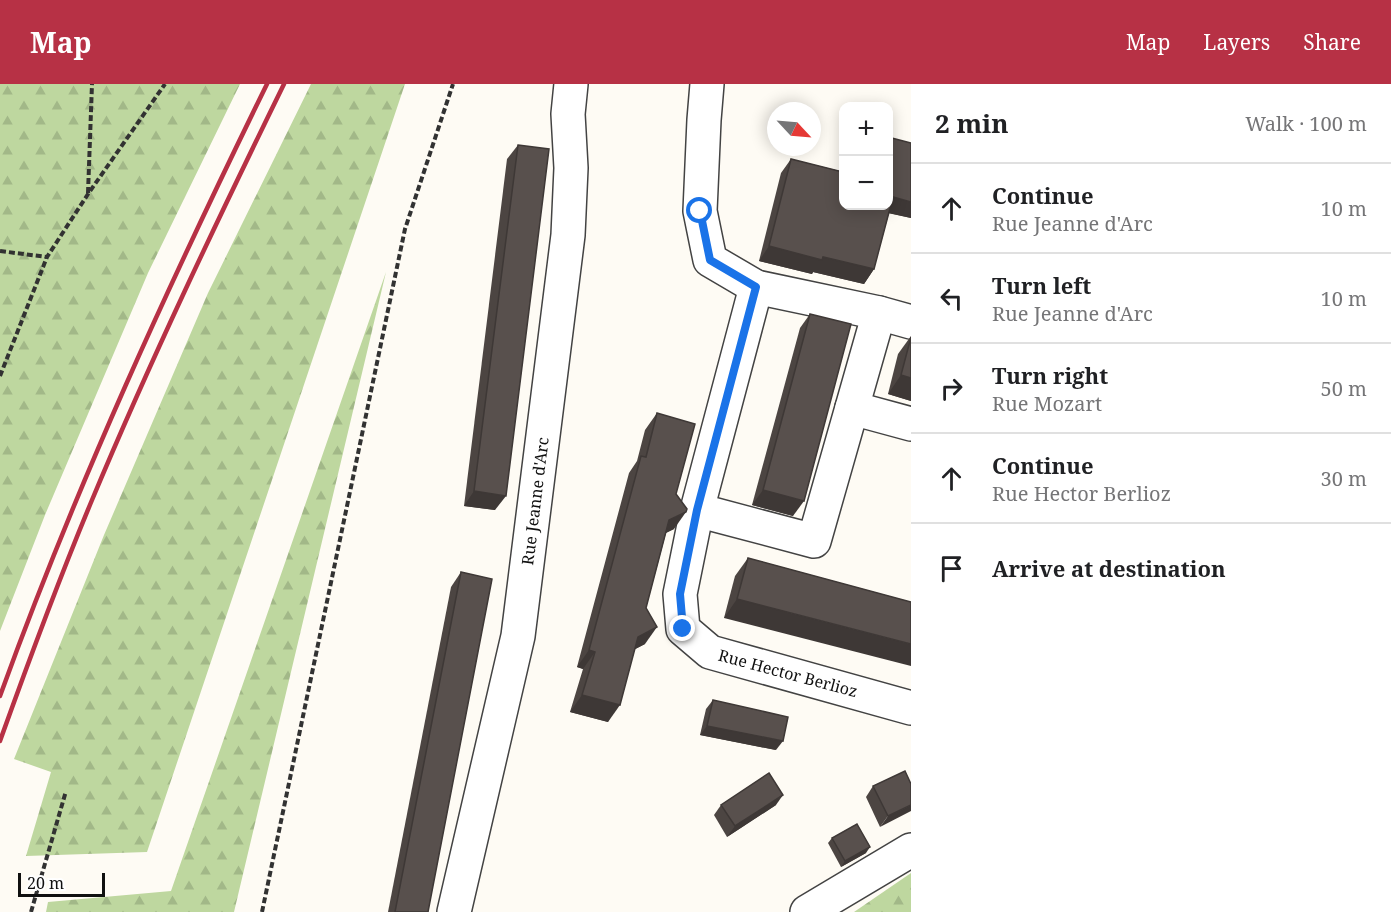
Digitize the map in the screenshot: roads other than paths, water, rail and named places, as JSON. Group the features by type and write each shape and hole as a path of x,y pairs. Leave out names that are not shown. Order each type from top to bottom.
{"street":[{"name":"Rue Jeanne d'Arc","path":"453,912 518,636 568,235 571,168 568,114 572,84"},
{"path":"707,84 700,211 710,260 756,287 911,322"},
{"name":"Rue Hector Berlioz","path":"756,287 697,510 680,594 683,629 710,652 911,708"},
{"path":"697,510 814,541 879,313"},
{"path":"852,408 911,424"},
{"path":"807,912 911,850"}],"railway":[{"path":"0,696 60,540 125,386 267,84"},
{"path":"0,741 56,590 114,447 185,290 284,84"}]}
